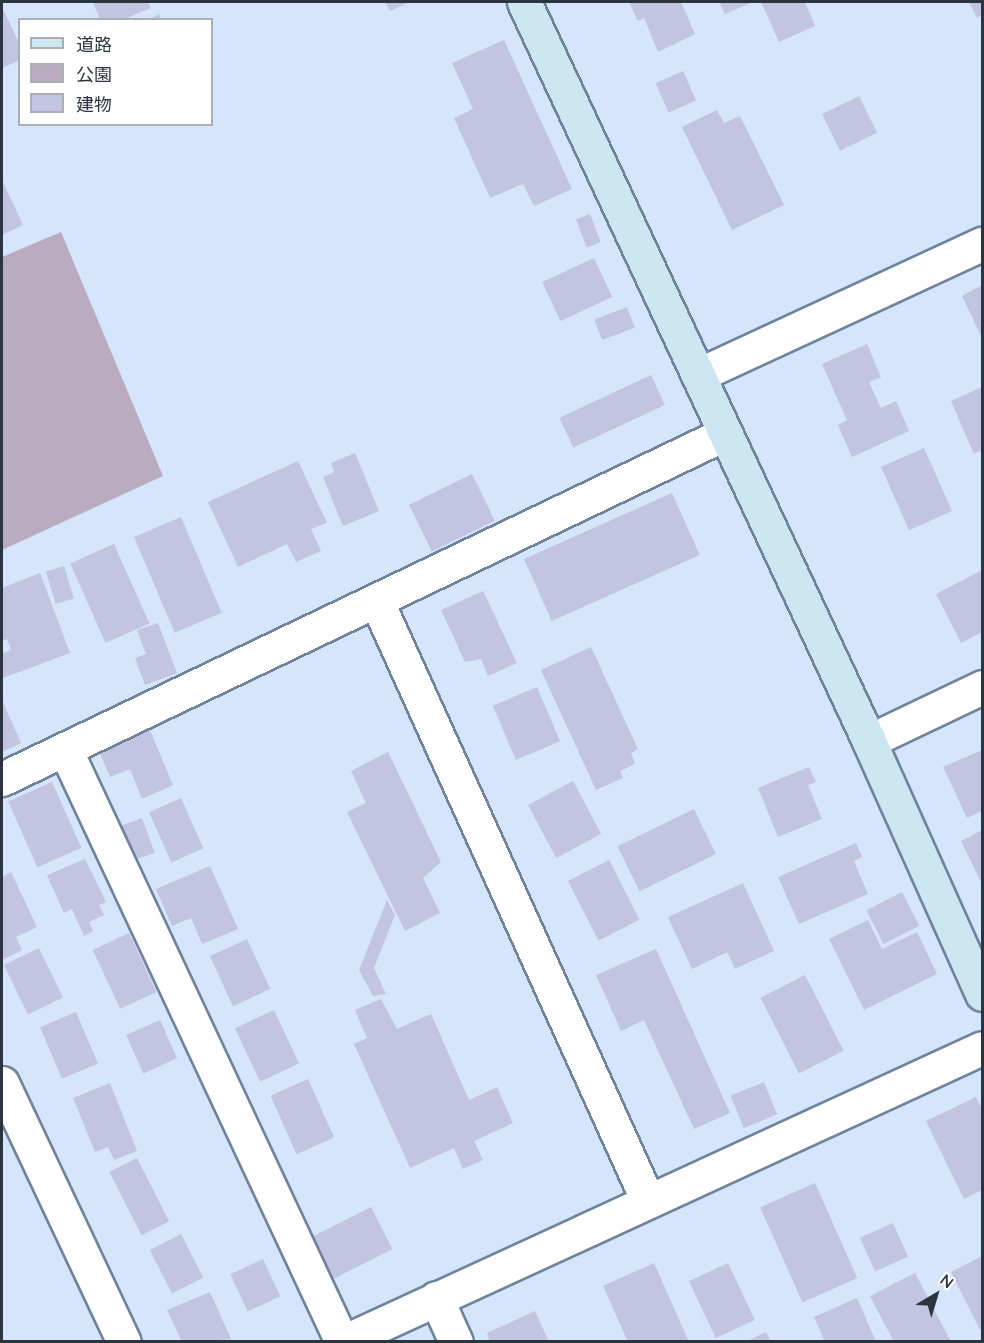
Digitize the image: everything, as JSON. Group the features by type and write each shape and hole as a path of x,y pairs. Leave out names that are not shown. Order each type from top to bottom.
{"street":[{"path":"524,2 869,741 982,994"},
{"path":"698,375 982,244"},
{"path":"2,779 377,602 724,434"},
{"path":"377,602 648,1201"},
{"path":"869,741 982,687"},
{"path":"65,749 343,1341 982,1048"},
{"path":"2,1083 124,1341"},
{"path":"436,1298 456,1341"}],"green space":[{"path":"61,232 163,476 2,550 2,257"}],"building":[{"path":"93,2 148,2 151,8 127,18 99,18"},
{"path":"385,2 410,2 390,11"},
{"path":"629,2 681,2 695,34 658,52 644,18 638,21"},
{"path":"719,2 753,2 725,14"},
{"path":"761,2 805,2 815,26 779,42"},
{"path":"969,2 982,2 982,15 977,18"},
{"path":"2,7 18,41 18,61 2,68"},
{"path":"504,40 572,189 534,206 523,184 490,198 454,118 473,109 452,63"},
{"path":"683,71 696,100 669,112 656,83"},
{"path":"859,96 877,133 840,151 822,114"},
{"path":"717,110 724,123 740,116 784,205 732,230 682,127"},
{"path":"2,180 23,225 2,235"},
{"path":"590,214 601,242 587,247 576,219"},
{"path":"594,258 612,297 561,321 542,282"},
{"path":"982,285 982,338 962,296"},
{"path":"627,307 635,328 602,340 594,320"},
{"path":"867,344 881,377 869,382 881,408 896,401 909,431 852,457 838,425 847,420 822,364"},
{"path":"651,375 665,405 573,448 559,418"},
{"path":"982,387 982,450 974,454 951,401"},
{"path":"924,448 952,511 909,530 881,467"},
{"path":"355,453 379,511 343,526 323,477 334,472 331,463"},
{"path":"298,461 327,523 311,529 321,551 296,562 287,544 238,567 208,502"},
{"path":"472,474 495,521 432,551 409,505"},
{"path":"672,493 700,555 552,621 524,559"},
{"path":"181,517 222,613 175,633 134,537"},
{"path":"114,544 149,623 106,643 70,564"},
{"path":"64,566 74,599 56,604 46,572"},
{"path":"982,570 982,632 961,643 936,594"},
{"path":"40,573 70,653 3,678 2,653 11,650 7,639 2,641 2,588"},
{"path":"483,591 517,663 488,676 481,659 465,662 441,610"},
{"path":"158,623 177,673 145,685 135,658 146,654 137,630"},
{"path":"591,647 638,749 631,753 635,764 620,771 623,778 596,790 541,670"},
{"path":"537,687 560,741 516,760 493,706"},
{"path":"2,700 21,743 2,752"},
{"path":"149,728 173,785 142,799 130,769 110,777 98,749"},
{"path":"982,750 982,811 967,818 943,767"},
{"path":"388,752 441,862 423,878 440,913 405,931 347,812 366,803 351,771"},
{"path":"809,767 816,782 808,785 822,819 778,837 758,788"},
{"path":"573,781 601,834 556,858 528,805"},
{"path":"52,782 81,848 37,867 8,802"},
{"path":"181,798 203,848 171,862 149,812"},
{"path":"694,809 716,854 640,891 618,846"},
{"path":"142,818 155,853 129,862 117,827"},
{"path":"982,830 982,884 961,841"},
{"path":"856,843 862,857 854,861 868,894 799,924 778,877"},
{"path":"85,859 106,902 99,905 104,915 89,922 93,931 84,936 72,909 64,913 47,875"},
{"path":"609,860 639,920 598,941 568,881"},
{"path":"210,866 238,929 202,944 191,918 172,926 156,889"},
{"path":"11,872 37,927 16,937 22,950 2,960 2,877"},
{"path":"743,883 774,951 735,969 727,952 692,969 668,917"},
{"path":"902,892 919,926 884,944 866,910"},
{"path":"387,900 395,915 374,968 386,994 373,996 359,970"},
{"path":"868,920 882,949 917,932 937,974 864,1010 829,939"},
{"path":"129,933 156,992 120,1009 93,950"},
{"path":"247,939 270,989 233,1006 210,956"},
{"path":"39,948 63,997 28,1015 4,965"},
{"path":"656,949 730,1113 694,1129 644,1020 621,1031 596,975"},
{"path":"805,975 844,1051 799,1073 760,998"},
{"path":"381,999 397,1029 431,1014 469,1100 497,1087 513,1123 474,1141 483,1160 463,1169 454,1148 410,1168 354,1044 367,1038 355,1010"},
{"path":"274,1010 299,1063 260,1082 235,1028"},
{"path":"76,1012 98,1064 62,1079 40,1027"},
{"path":"160,1020 177,1058 143,1073 126,1035"},
{"path":"308,1079 334,1137 297,1154 271,1096"},
{"path":"764,1082 777,1114 744,1128 731,1095"},
{"path":"110,1083 137,1151 114,1160 108,1147 95,1152 73,1098"},
{"path":"976,1097 982,1109 982,1190 964,1199 926,1121"},
{"path":"137,1158 169,1221 142,1235 109,1172"},
{"path":"815,1183 857,1278 802,1302 760,1207"},
{"path":"371,1207 392,1249 332,1280 310,1238"},
{"path":"893,1223 908,1257 875,1271 860,1238"},
{"path":"181,1234 203,1278 172,1294 150,1250"},
{"path":"982,1256 982,1329 980,1330 951,1272"},
{"path":"263,1259 280,1296 248,1311 230,1274"},
{"path":"654,1263 689,1342 628,1342 603,1286"},
{"path":"728,1263 755,1320 716,1338 689,1281"},
{"path":"915,1273 951,1342 894,1342 870,1296"},
{"path":"210,1292 231,1339 182,1342 167,1310"},
{"path":"857,1298 876,1342 825,1342 814,1317"},
{"path":"535,1311 549,1342 490,1342 487,1333"},
{"path":"766,1332 771,1342 745,1342"}]}
